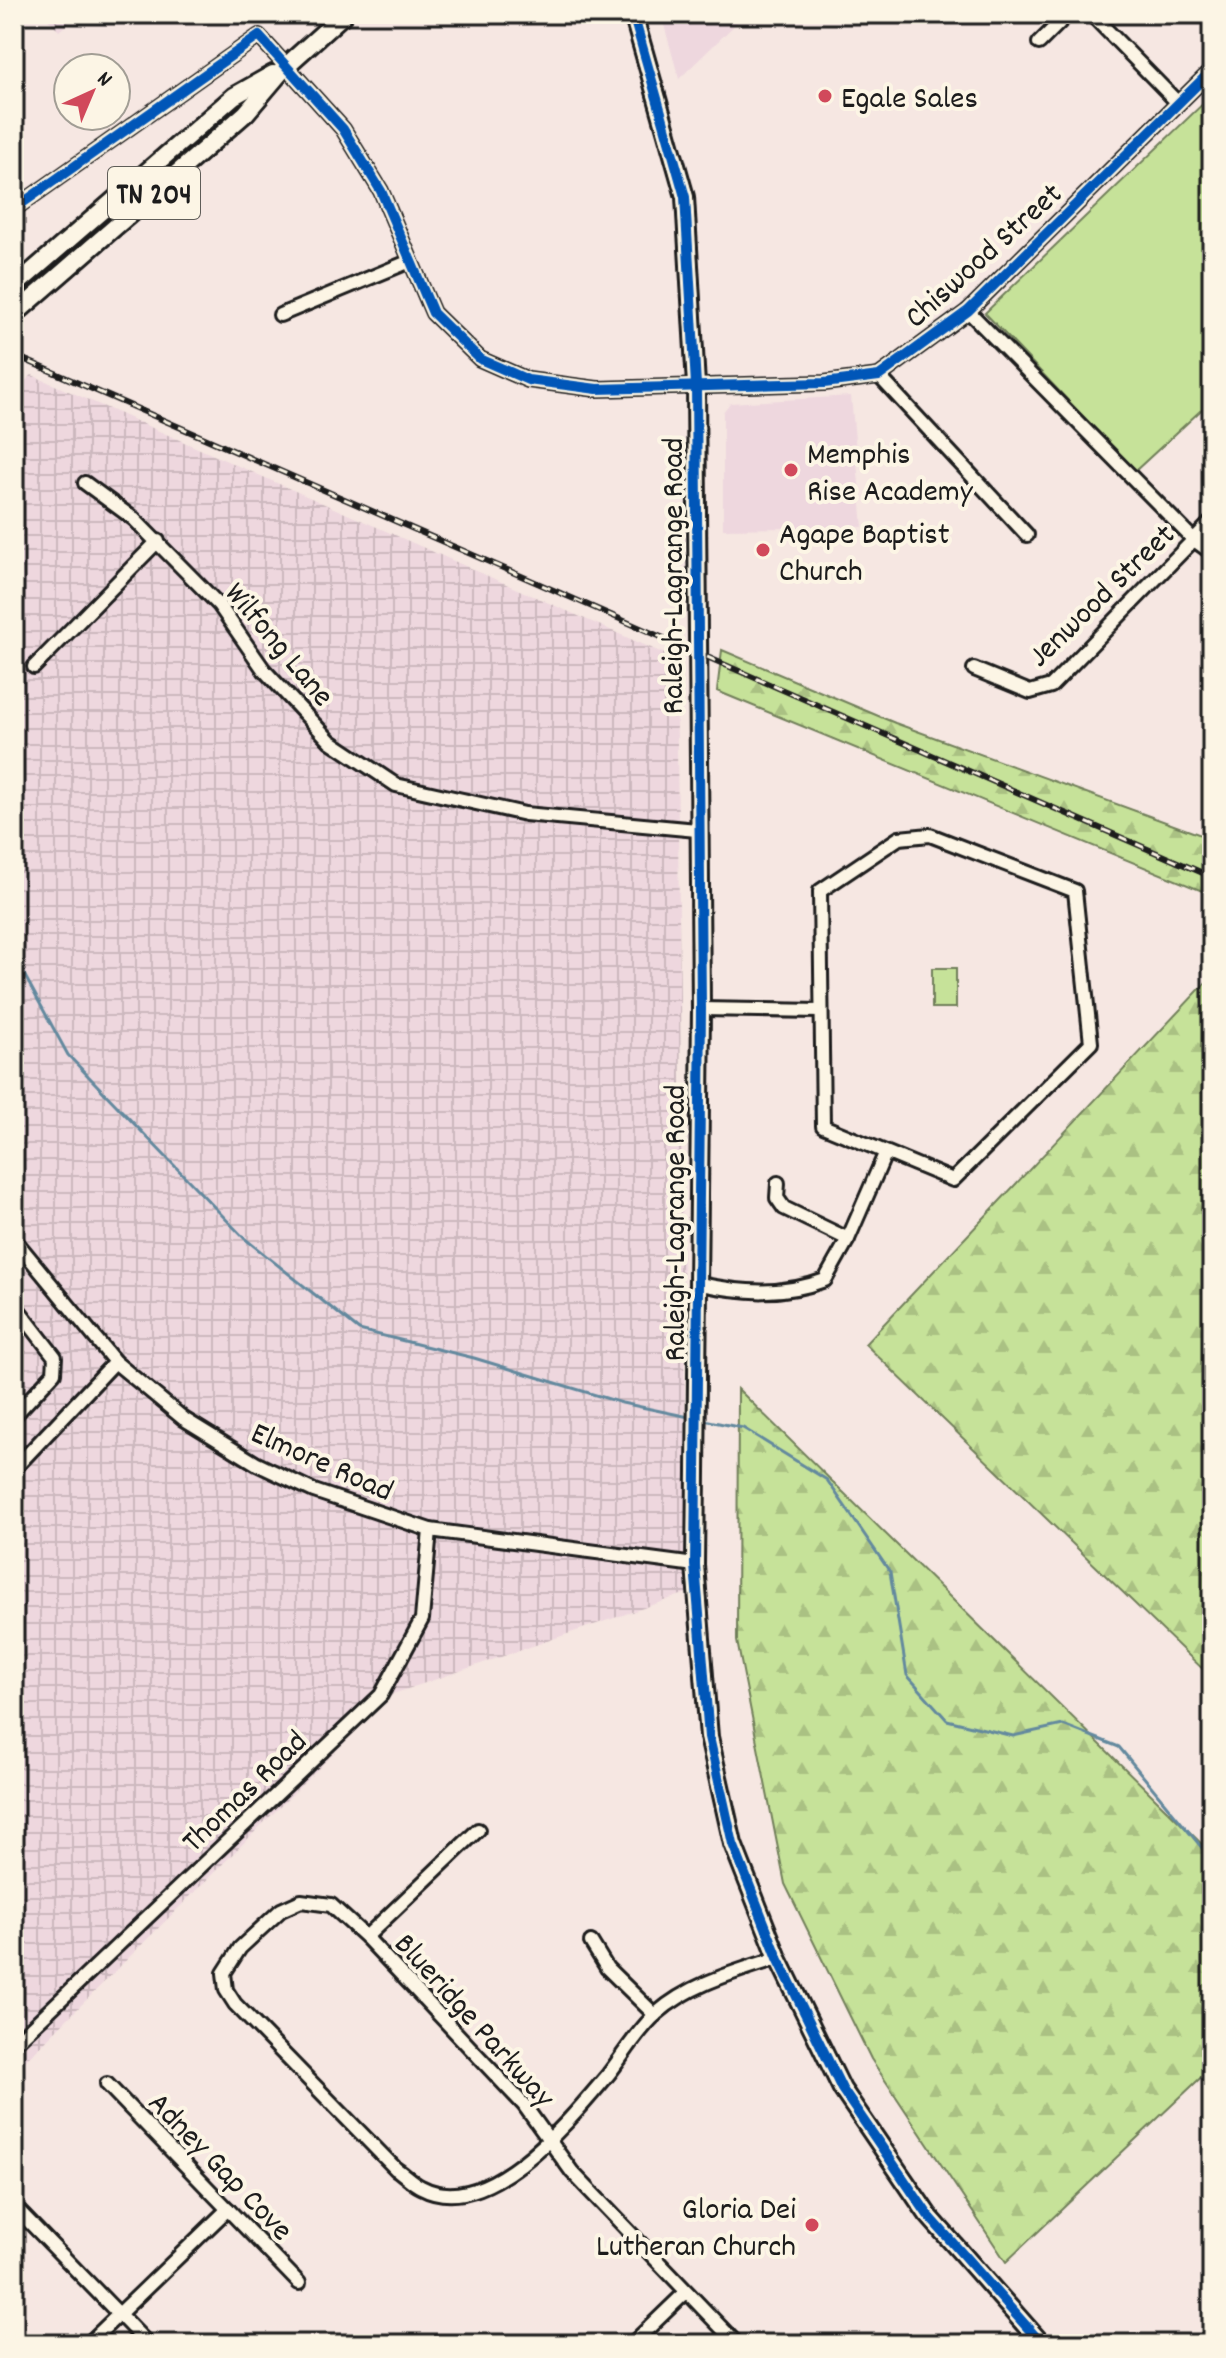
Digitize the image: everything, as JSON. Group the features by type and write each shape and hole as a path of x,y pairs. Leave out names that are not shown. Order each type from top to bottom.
{"main road":[{"name":"TN 204","path":"15,314 246,113 285,67 344,14"},
{"name":"Raleigh-Lagrange Road","path":"633,14 685,197 696,385 697,830 701,1009 695,1565 709,1737 733,1844 778,1958 842,2089 928,2215 1042,2344"},
{"name":"TN 204","path":"14,287 234,96 285,67"}],"street":[{"path":"1039,43 1068,14"},
{"path":"1091,14 1178,103"},
{"name":"Chiswood Street","path":"14,209 259,36 343,129 381,191 408,262 433,313 480,359 528,380 597,389 824,383 879,376 968,311 1212,70"},
{"path":"280,315 408,262"},
{"path":"968,311 1194,540 1212,553"},
{"path":"879,376 1027,535"},
{"name":"Wilfong Lane","path":"85,483 134,519 219,605 264,670 330,741 396,785 525,814 697,830"},
{"name":"Jenwood Street","path":"974,669 1030,692 1051,686 1212,521"},
{"path":"34,667 158,541"},
{"path":"930,835 1075,891 1091,1043 953,1180 885,1154 823,1126 820,891 899,838 930,835"},
{"path":"701,1009 820,1011"},
{"path":"700,1284 745,1291 781,1291 825,1280 848,1239 885,1154"},
{"path":"778,1183 777,1198 784,1208 848,1239"},
{"name":"Elmore Road","path":"14,1239 115,1362 184,1419 257,1464 314,1491 430,1530 695,1565"},
{"path":"14,1304 55,1357 54,1373 14,1416"},
{"path":"14,1469 115,1362"},
{"name":"Thomas Road","path":"14,2044 381,1695 422,1619 430,1530"},
{"path":"366,1937 478,1830"},
{"name":"Blueridge Parkway","path":"547,2140 487,2188 451,2195 422,2188 396,2169 235,2004 226,1990 224,1973 240,1948 281,1910 301,1901 331,1905 366,1937 524,2105 547,2140 607,2210 737,2344"},
{"path":"591,1942 607,1968 655,2015"},
{"path":"547,2140 606,2077 655,2015 682,1994 717,1978 778,1958"},
{"name":"Adney Gap Cove","path":"107,2084 299,2283"},
{"path":"14,2206 148,2344"},
{"path":"88,2344 228,2209"},
{"path":"632,2344 686,2292"}],"shaded area":[{"path":"43,14 79,14 59,31"},
{"path":"661,14 746,14 679,79"},
{"path":"32,375 676,659 687,1593 393,1694 14,2072 14,391"},
{"name":"Memphis Rise Academy","path":"851,396 863,527 723,529 723,412 730,403"}],"green space":[{"path":"1212,95 1212,400 1135,471 985,313"},
{"path":"722,650 895,723 1212,839 1212,895 717,691"},
{"path":"932,968 956,968 956,1008 932,1008"},
{"path":"1212,976 1212,1678 865,1344"},
{"path":"738,1389 1212,1854 1212,2067 1006,2262 871,2059 785,1884 737,1641"}],"waterway":[{"path":"14,956 68,1055 244,1238 359,1330 474,1358 622,1403 689,1417"},
{"path":"704,1420 743,1428 827,1480 890,1572 907,1675 947,1720 1013,1736 1063,1725 1119,1747 1212,1860"}],"railway":[{"path":"14,355 1212,877"}],"cycle path":[{"path":"633,14 685,197 696,385 701,1009 695,1565 709,1737 733,1844 778,1958 842,2089 928,2215 1042,2344"},
{"path":"14,209 259,36 343,129 381,191 433,313 480,359 528,380 597,389 824,383 879,376 968,311 1212,70"}],"place":[{"name":"Egale Sales","path":"825,96"},
{"name":"Memphis Rise Academy","path":"791,470"},
{"name":"Agape Baptist Church","path":"763,550"},
{"name":"Gloria Dei Lutheran Church","path":"812,2225"}]}
